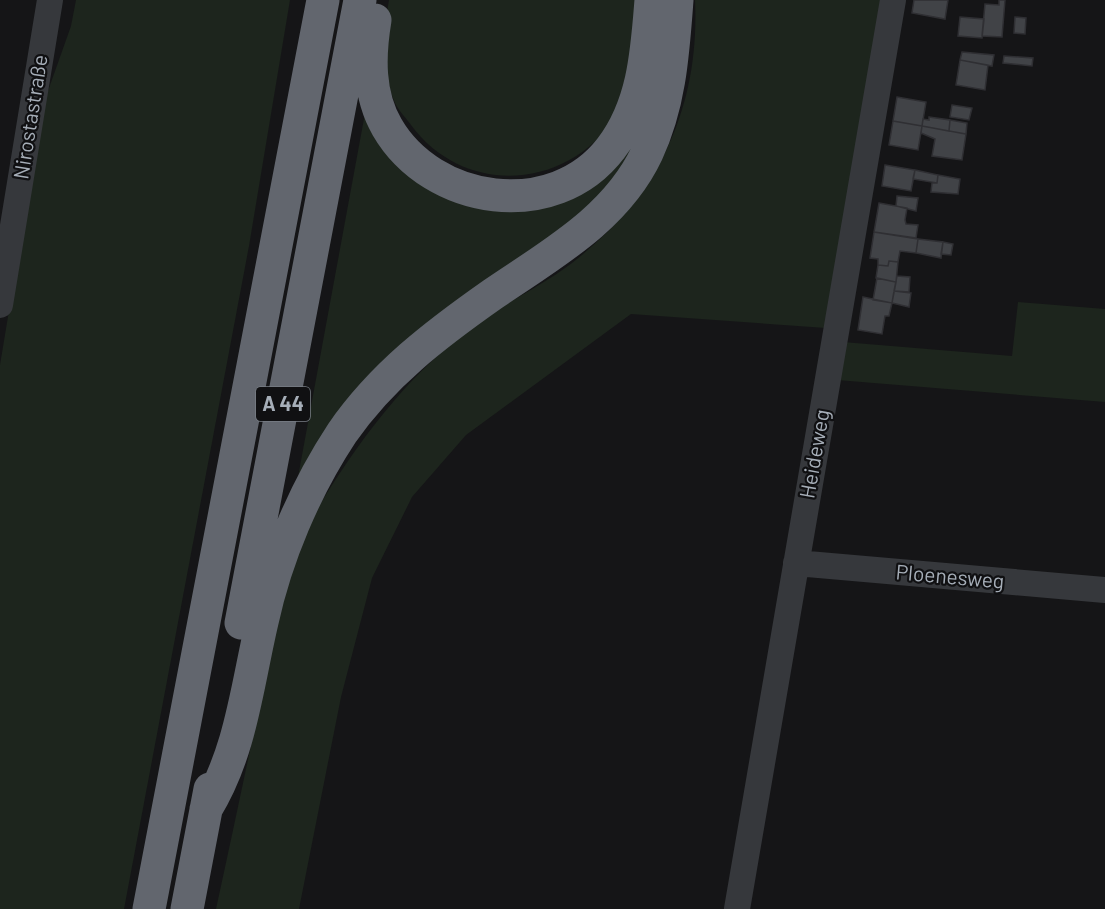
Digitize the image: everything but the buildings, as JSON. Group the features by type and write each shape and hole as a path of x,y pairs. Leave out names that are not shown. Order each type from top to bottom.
{"highway":[{"name":"A 44","path":"149,909 323,0"},
{"name":"A 44","path":"187,909 360,0"},
{"path":"379,0 372,45 372,74 375,98 387,126 409,155 436,177 477,193 503,196 535,194 563,185 591,168 612,147 629,117 638,93 657,4"},
{"path":"206,809 232,758 272,582 300,510 327,458 370,396 412,355 466,314 571,241 623,190 646,156 663,111 672,64 657,4"}],"street":[{"name":"Nirostastraße","path":"0,305 50,0"},
{"name":"Heideweg","path":"737,909 893,0"},
{"name":"Ploenesweg","path":"796,563 1105,590"}],"shaded area":[{"path":"76,0 290,0 249,246 124,909 0,909 0,365 43,105 71,26"},
{"path":"389,0 641,0 619,112 597,140 572,158 545,170 516,176 487,174 459,165 433,149 395,103 388,79 385,52"},
{"path":"695,0 883,0 826,328 631,314 466,435 412,497 372,578 341,697 299,909 216,909 276,628 289,582 311,520 363,440 422,371 480,321 572,263 602,237 628,209 650,179 668,147 681,113 690,77 695,40"},
{"path":"370,86 394,157 540,197 654,104 633,173 298,477"},
{"path":"1018,302 1105,309 1105,402 837,380 843,342 1012,356"}]}
